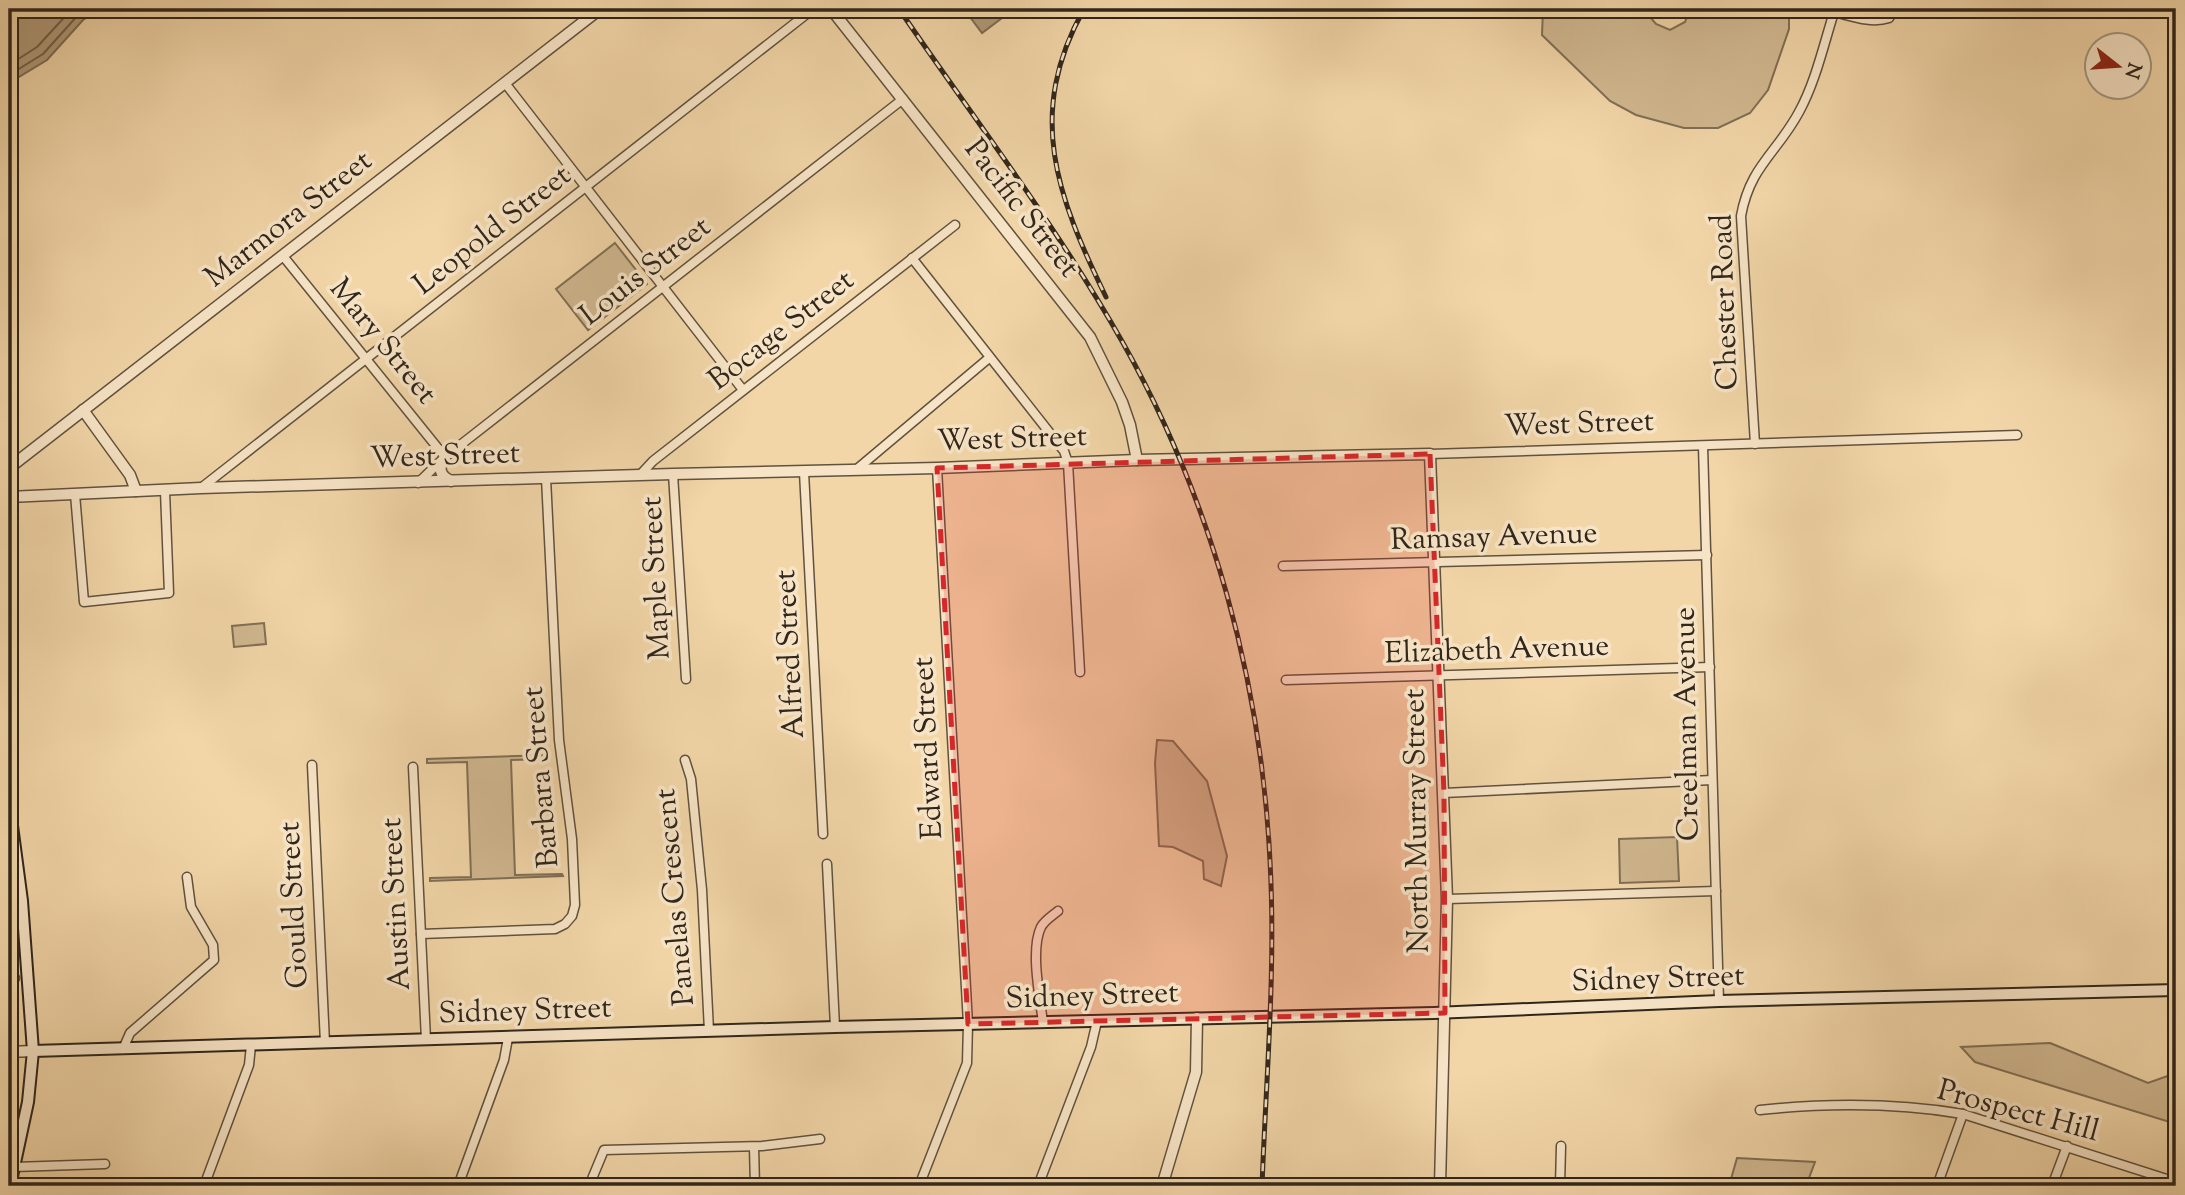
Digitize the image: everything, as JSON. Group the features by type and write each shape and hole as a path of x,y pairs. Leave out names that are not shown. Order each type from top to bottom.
{"main road":[{"path":"9,803 23,911 33,1051 31,1081 10,1186"},
{"name":"Sidney Street","path":"33,1051 835,1027 1445,1013 1719,1001 2176,990"}],"street":[{"name":"Marmora Street","path":"9,468 600,9"},
{"name":"Leopold Street","path":"201,488 813,9"},
{"name":"Pacific Street","path":"831,9 1090,337 1122,402 1137,460"},
{"name":"Chester Road","path":"1755,444 1741,216 1745,195 1754,175 1800,111 1834,10 1872,21 1889,18 1894,9"},
{"path":"505,83 743,390"},
{"name":"Louis Street","path":"418,483 445,457 903,99"},
{"name":"Bocage Street","path":"640,475 653,461 955,225"},
{"name":"Mary Street","path":"283,256 445,457"},
{"path":"912,258 1065,451 1068,463 1080,672"},
{"path":"857,469 989,358"},
{"path":"83,410 130,475 136,491"},
{"name":"West Street","path":"9,497 201,488 2017,435"},
{"name":"Creelman Avenue","path":"1703,446 1719,1001"},
{"name":"North Murray Street","path":"1430,454 1447,899 1440,1186"},
{"path":"445,457 440,464 440,470 443,477 452,481"},
{"name":"Edward Street","path":"919,1186 967,1063 968,1024 937,468"},
{"name":"Alfred Street","path":"804,472 823,834"},
{"name":"Maple Street","path":"673,474 686,679"},
{"name":"Barbara Street","path":"421,934 555,929 565,924 572,916 575,905 572,839 559,740 546,478"},
{"path":"75,494 84,602 166,595 170,590 165,491"},
{"name":"Ramsay Avenue","path":"1283,566 1707,555"},
{"name":"Elizabeth Avenue","path":"1286,680 1710,667"},
{"name":"Panelas Crescent","path":"685,760 691,779 700,876 709,1031"},
{"name":"Gould Street","path":"312,765 325,1043"},
{"name":"Austin Street","path":"413,766 426,1040"},
{"path":"1444,793 1712,780"},
{"path":"827,864 835,1027"},
{"path":"123,1049 130,1033 214,960 214,946 191,907 187,877"},
{"path":"1447,899 1716,891"},
{"path":"1043,1023 1038,941 1042,925 1058,911"},
{"path":"9,970 15,978"},
{"path":"1162,1186 1196,1072 1197,1018"},
{"path":"1038,1186 1091,1047 1097,1021"},
{"path":"458,1186 504,1060 508,1038"},
{"path":"204,1186 249,1065 251,1045"},
{"name":"Sidney Street","path":"9,1052 33,1051"},
{"name":"Prospect Hill","path":"1760,1110 1801,1105 1854,1105 1963,1114 2176,1182"},
{"path":"1937,1186 1963,1114"},
{"path":"589,1186 604,1150 754,1147 820,1139"},
{"path":"1560,1186 1561,1146"},
{"path":"2052,1186 2067,1146"},
{"path":"754,1147 755,1186"},
{"path":"14,1167 105,1164"}],"highlighted area":[{"path":"1430,454 1444,793 1445,1013 968,1024 937,468"}],"shaded area":[{"path":"1543,9 1643,9 1656,24 1670,30 1685,22 1690,9 1780,9 1789,14 1789,29 1768,90 1750,113 1718,128 1684,128 1636,115 1610,101 1542,35"},
{"path":"615,243 647,284 588,330 556,289"},
{"path":"264,623 266,644 234,647 232,626"},
{"path":"1157,740 1173,741 1207,781 1227,856 1221,886 1204,879 1203,861 1173,847 1159,846 1155,763"},
{"path":"548,755 548,759 511,760 515,875 563,876 430,881 430,878 471,877 467,762 427,763 427,759"},
{"path":"1677,837 1679,881 1620,883 1619,839"},
{"path":"2050,1043 2148,1083 2176,1073 2176,1124 1975,1062 1961,1047"},
{"path":"1737,1158 1815,1162 1806,1186 1729,1186"}],"water":[{"path":"9,9 100,9 83,20 47,60 9,83"},
{"path":"964,9 1014,9 982,33"}],"railway":[{"path":"899,9 1043,215 1123,343 1182,465 1226,593 1256,726 1270,861 1271,983 1262,1186"},
{"path":"1084,9 1066,47 1056,84 1052,120 1054,154 1074,224 1106,297"}]}
